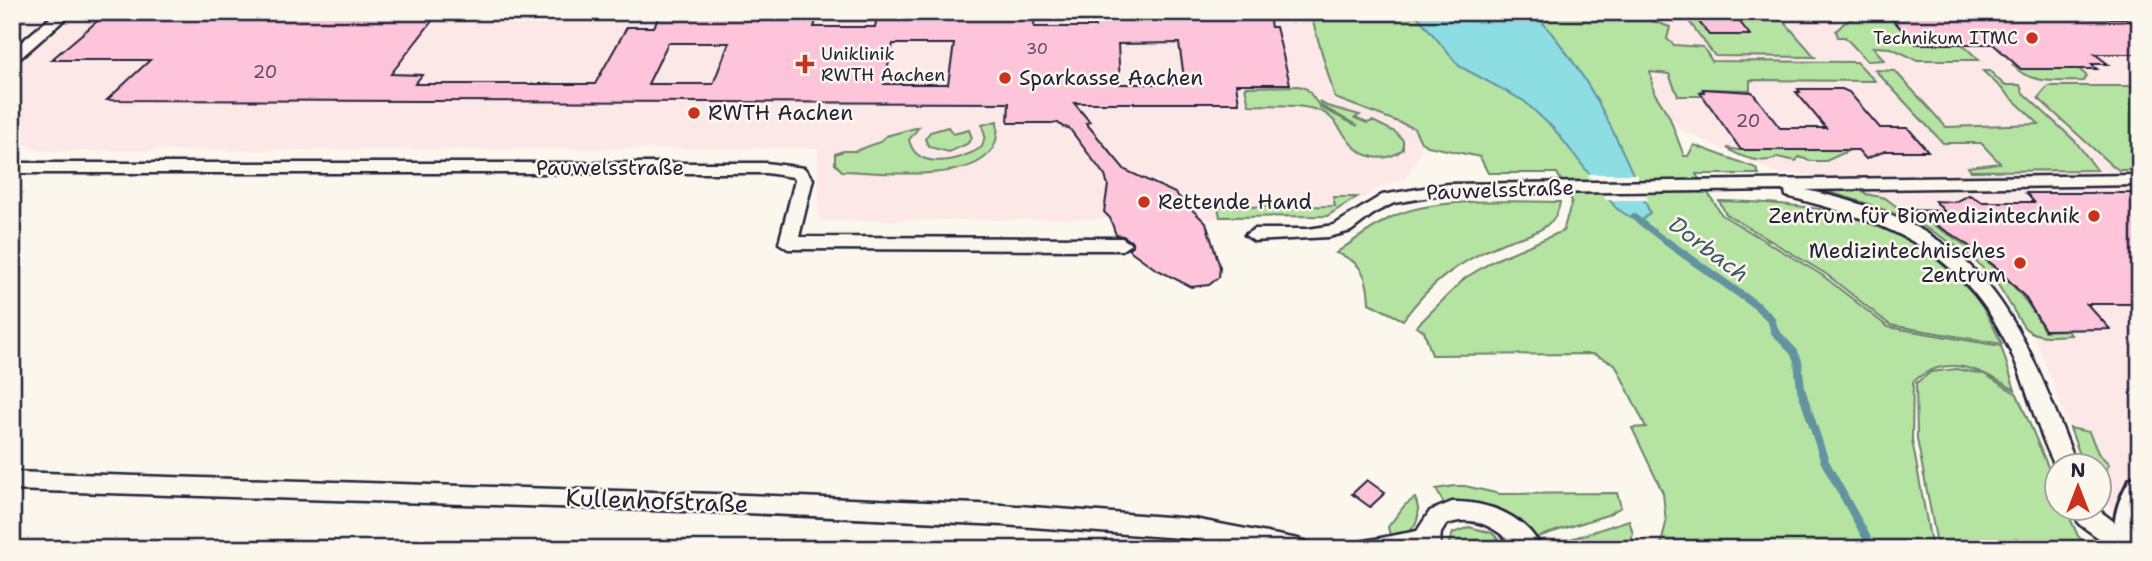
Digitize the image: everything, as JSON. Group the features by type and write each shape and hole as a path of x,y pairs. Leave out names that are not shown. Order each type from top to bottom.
{"street":[{"path":"12,58 66,12"},
{"name":"Pauwelsstraße","path":"12,168 766,168 798,172 804,179 788,243 1122,244"},
{"name":"Pauwelsstraße","path":"1254,235 1300,235 1337,229 1350,225 1370,208 1405,195 1448,189 2140,180"},
{"name":"Pauwelsstraße","path":"1712,186 1784,191 1862,209 1917,233 1954,259 1989,296 2015,341 2060,452"},
{"name":"Kullenhofstraße","path":"12,481 746,504 1003,515 1194,529 1298,549"},
{"path":"2130,548 2127,529 2132,501 2140,487"},
{"path":"1368,549 1427,544 1434,523 1445,515 1461,511 1478,511 1496,517 1511,526 1530,549"},
{"path":"2094,522 2130,548"}],"shaded area":[{"path":"12,12 51,12 12,43"},
{"name":"RWTH Aachen","path":"77,12 1310,12 1336,98 1414,128 1421,142 1420,153 1406,178 1382,186 1330,218 1203,219 1220,270 1215,281 1201,287 1191,287 1169,277 1122,244 1110,219 819,221 818,148 45,151 30,148 24,141 12,136 12,68"},
{"path":"1605,12 2140,12 2140,546 2114,513 2114,452 2079,452 2025,311 1984,266 1929,226 1874,203 1823,191 1810,174 1778,174 1681,130 1669,116"}],"green space":[{"path":"1310,12 1626,12 1670,27 1667,39 1674,45 1703,47 1712,61 1857,62 1875,81 1750,80 1750,90 1703,89 1699,92 1702,96 1678,96 1669,74 1650,72 1654,92 1669,116 1684,156 1688,156 1694,145 1756,168 1759,174 1696,174 1722,215 1822,275 1888,327 2001,346 2015,390 1990,376 1964,367 1938,368 1913,382 1912,440 1932,549 1660,549 1666,523 1663,493 1632,428 1646,427 1615,364 1593,354 1432,355 1424,331 1416,327 1465,278 1495,260 1563,231 1572,201 1557,173 1488,173 1480,157 1428,146 1421,142 1414,128 1335,98"},
{"path":"1732,12 1776,12 1815,57 1715,56 1688,20 1697,20 1709,35 1749,35"},
{"path":"1853,12 1885,12 1916,44 1962,44 1979,60 1917,60 1891,48 1873,47 1884,60 1867,61 1845,37 1838,37 1836,31 1857,16"},
{"path":"2012,64 2021,69 2079,69 2087,76 2083,81 2035,79 2026,76"},
{"path":"1875,70 1895,71 1946,127 2039,124 1983,71 1990,71 2004,85 2020,85 2023,93 2075,141 2097,170 1971,171 1968,167 2000,163 1981,143 1943,143"},
{"path":"1299,86 1307,89 1321,108 1358,126 1323,107 1319,101 1327,106 1360,115 1355,118 1367,123 1373,121 1395,132 1403,140 1403,149 1385,157 1373,157 1355,148 1328,115 1303,107 1249,105 1245,87"},
{"path":"2048,86 2140,86 2140,170 2119,170 2110,164 2038,98"},
{"path":"997,121 996,137 990,152 979,162 962,168 943,172 899,174 842,171 835,164 835,154 856,151 880,142 886,136 919,127 909,140 921,157 941,161 953,159 982,147 985,136 982,125"},
{"path":"948,127 953,134 969,130 972,138 967,144 949,152 929,147 925,139 930,132"},
{"path":"1727,148 1850,150 1826,161 1811,161 1799,157 1796,161 1777,157 1766,160 1752,159"},
{"path":"1862,190 1866,194 1885,198 1904,212 1908,211 1967,246 2003,275 2019,292 2044,331 2067,330 2071,335 2046,336 2029,331 1995,281 1978,263 1939,235 1872,205 1825,191"},
{"path":"1333,197 1357,197 1327,216 1220,217 1218,207 1335,206"},
{"path":"1719,201 1784,204 1847,215 1904,238 1931,256 1977,299 2002,344 1890,325 1826,274 1726,214"},
{"path":"1560,202 1559,209 1550,223 1458,266 1435,284 1403,320 1369,303 1362,271 1345,256 1336,253 1369,230 1407,211 1449,203"},
{"path":"1956,369 1984,374 2017,394 2044,457 2044,522 2072,522 2078,536 2090,549 1938,549 1917,439 1916,383 1931,372"},
{"path":"2070,428 2089,432 2098,452 2079,452"},
{"path":"1454,486 1500,494 1617,493 1621,507 1607,515 1534,538 1515,520 1494,508 1470,503 1444,504 1436,489"},
{"path":"1415,498 1418,515 1415,525 1401,536 1390,536 1388,527 1405,505"},
{"path":"1629,520 1633,534 1629,549 1550,549 1556,544"},
{"path":"1469,527 1492,533 1509,549 1446,549 1453,533"}],"water":[{"path":"1414,12 1533,12 1570,58 1601,107 1650,213 1639,223 1616,208 1554,129 1524,101 1459,66"}],"pier":[{"path":"1587,174 1637,174 1648,200 1606,200"}],"building":[{"path":"108,12 439,12 391,74 422,75 415,84 595,84 627,27 654,27 661,12 819,12 814,27 875,27 878,12 1035,12 1034,27 1095,27 1094,12 1268,12 1271,27 1276,27 1290,84 1236,84 1239,103 1074,103 1090,122 1086,123 1125,170 1175,193 1206,223 1220,267 1219,277 1209,285 1191,287 1154,268 1128,249 1133,245 1132,242 1116,235 1110,218 1104,212 1108,185 1105,176 1069,128 1058,123 1008,123 1009,103 107,100 150,60 51,60","holes":["668,43 729,43 713,84 648,84","1179,43 1185,84 1120,84 1118,44","893,44 954,44 948,84 884,84"]},
{"path":"1692,12 1732,12 1750,35 1709,35"},
{"path":"1885,12 2042,12 2050,18 2125,18 2129,21 2140,21 2140,54 2095,54 2108,64 2091,64 2097,69 2021,69 1993,44 1916,44"},
{"path":"1703,89 1752,92 1780,128 1826,128 1796,92 1800,92 1798,89 1842,89 1849,92 1880,128 1908,128 1928,151 1885,151 1866,159 1858,150 1741,150 1700,92 1704,92"},
{"path":"2026,193 2140,193 2140,304 2087,304 2110,329 2045,330 2025,297 1997,268 1964,242 1912,210 1944,211 1935,201 1956,202 1969,195 1982,202 2034,202"},
{"path":"1367,480 1385,493 1370,507 1352,494"}],"waterway":[{"name":"Dorbach","path":"1634,217 1669,244"},
{"name":"Dorbach","path":"1667,242 1757,306 1771,319 1775,332 1794,352 1798,361 1801,389 1825,462 1873,549"}],"place":[{"name":"Technikum ITMC","path":"2032,38"},
{"name":"Uniklinik RWTH Aachen","path":"805,64"},
{"name":"Sparkasse Aachen","path":"1005,78"},
{"name":"RWTH Aachen","path":"694,113"},
{"name":"Rettende Hand","path":"1144,202"},
{"name":"Zentrum für Biomedizintechnik","path":"2094,216"},
{"name":"Medizintechnisches Zentrum","path":"2020,263"}]}
